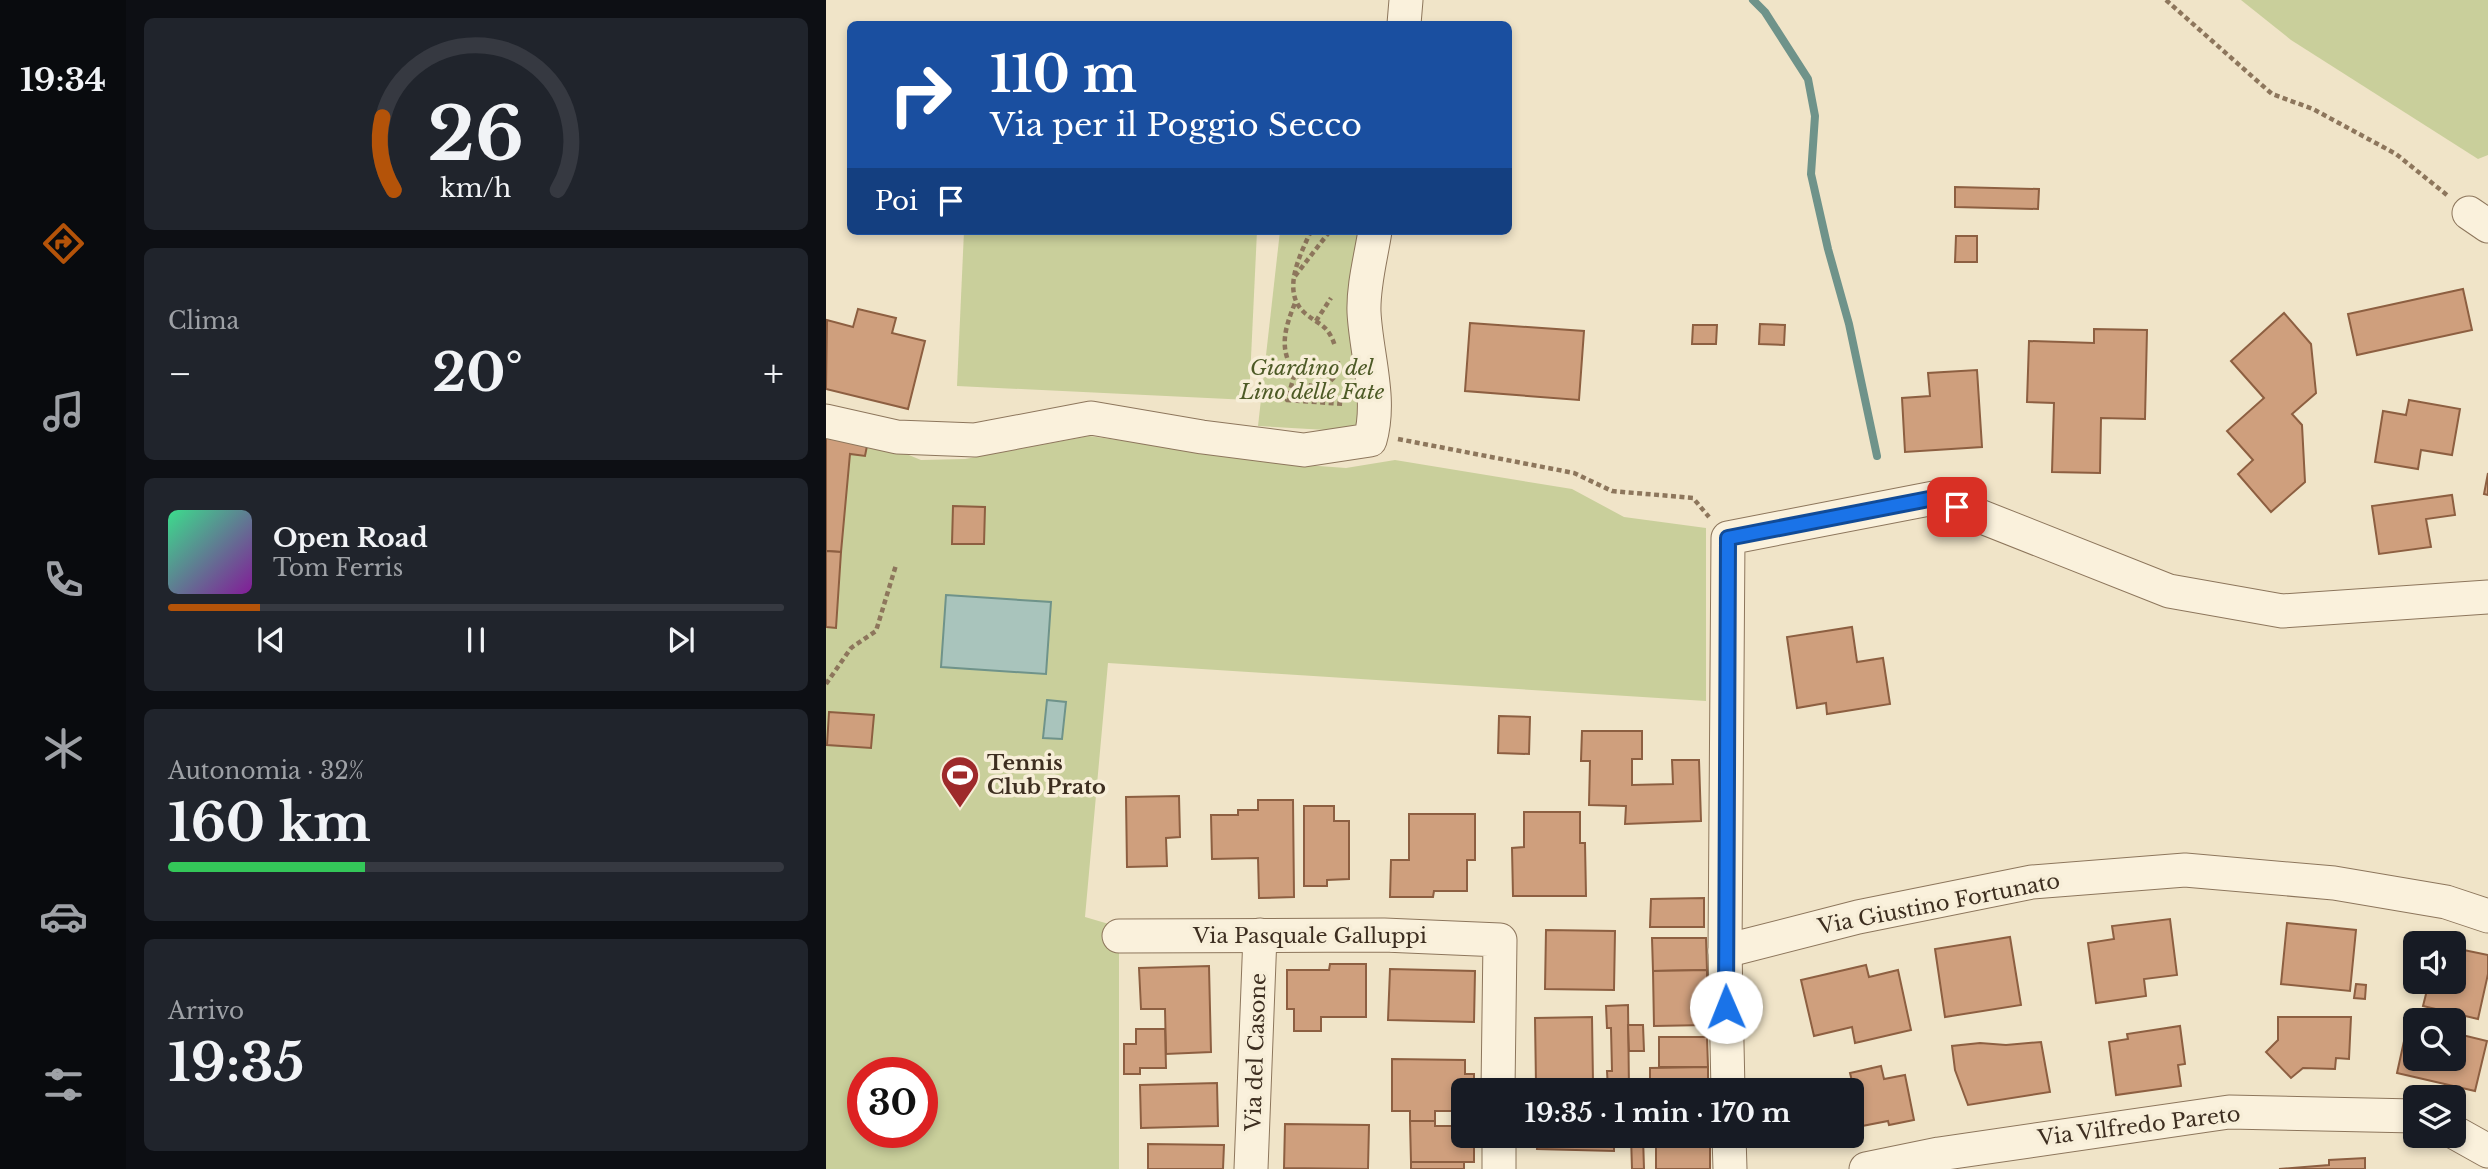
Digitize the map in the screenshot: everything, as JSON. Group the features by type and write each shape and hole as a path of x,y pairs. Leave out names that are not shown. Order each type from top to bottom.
{"street":[{"path":"1404,21 1406,0"},
{"path":"826,421 897,437 975,440 1091,418 1202,437 1304,450 1370,440 1374,424 1364,310 1374,235"},
{"path":"1728,1078 1724,951 1728,538 1934,498 2169,590 2282,611 2488,597"},
{"name":"Via Giustino Fortunato","path":"1724,951 1858,917 2032,882 2185,870 2334,883 2446,902 2488,916"},
{"name":"Via del Casone","path":"1251,1169 1260,935"},
{"name":"Via Pasquale Galluppi","path":"1119,936 1384,935 1500,940 1498,1078"},
{"name":"Via Vilfredo Pareto","path":"1866,1169 1939,1154 2229,1112 2403,1116"},
{"path":"2466,1139 2488,1151"},
{"path":"1499,1148 1499,1169"},
{"path":"1729,1148 1730,1169"}],"path":[{"path":"2166,0 2272,94 2313,110 2396,154 2479,219"},
{"path":"1296,302 1303,312 1325,326 1339,355 1336,375 1324,388 1307,385 1295,373 1288,363 1282,344 1287,322 1296,302 1296,263 1309,235"},
{"path":"1294,277 1327,235"},
{"path":"1316,321 1331,299"},
{"path":"1295,373 1287,400 1373,404"},
{"path":"1370,440 1389,437 1574,473 1612,491 1693,498"},
{"path":"826,684 851,648 876,631 896,565"}],"green space":[{"path":"2241,0 2488,0 2488,155 2478,159 2291,40"},
{"path":"964,235 1257,235 1249,400 957,386"},
{"name":"Giardino del Lino delle Fate","path":"1280,235 1368,235 1361,432 1258,426"},
{"name":"Tennis Club Prato","path":"826,427 850,431 921,460 965,459 1089,436 1291,464 1346,468 1395,460 1572,489 1624,517 1706,528 1706,701 1108,663 1085,917 1119,927 1119,1169 826,1169"}],"water":[{"path":"946,595 1051,602 1046,674 941,667"},
{"path":"1047,700 1066,702 1062,739 1043,738"}],"building":[{"path":"1955,187 2039,189 2038,209 1955,207"},
{"path":"1956,236 1977,236 1977,262 1955,262"},
{"path":"2463,289 2472,330 2357,355 2348,314"},
{"path":"858,309 896,318 892,333 925,341 908,409 826,389 827,320 853,327"},
{"path":"2284,313 2311,344 2316,393 2292,414 2302,425 2305,482 2271,512 2238,474 2253,460 2227,431 2264,398 2231,361"},
{"path":"1470,323 1584,331 1579,400 1465,391"},
{"path":"1760,324 1785,325 1784,345 1759,344"},
{"path":"1693,325 1717,325 1716,344 1692,344"},
{"path":"2094,329 2147,330 2145,419 2101,418 2100,473 2052,472 2054,403 2027,402 2029,341 2094,343"},
{"path":"1977,370 1982,447 1905,452 1902,398 1930,396 1928,373"},
{"path":"2409,400 2460,409 2452,455 2421,450 2418,469 2375,462 2383,411 2406,415"},
{"path":"826,431 867,446 865,456 850,454 841,552 826,551"},
{"path":"2488,473 2488,495 2484,494"},
{"path":"2452,495 2455,515 2426,519 2431,547 2379,554 2372,506"},
{"path":"953,506 985,507 984,544 952,544"},
{"path":"826,551 841,552 836,628 826,627"},
{"path":"1852,627 1857,662 1883,658 1890,704 1827,714 1826,703 1797,708 1787,637"},
{"path":"829,712 874,715 871,748 827,745"},
{"path":"1499,716 1530,717 1529,754 1498,753"},
{"path":"1582,731 1642,731 1642,759 1632,759 1632,785 1673,784 1672,760 1699,760 1701,821 1625,824 1626,806 1589,805 1590,761 1581,761"},
{"path":"1179,796 1180,837 1166,838 1167,866 1127,867 1126,797"},
{"path":"1258,800 1293,800 1294,897 1259,898 1258,858 1212,859 1211,815 1238,815 1238,810 1258,810"},
{"path":"1304,806 1334,806 1334,821 1349,821 1349,879 1327,880 1327,886 1304,886"},
{"path":"1524,812 1580,812 1580,843 1585,843 1586,896 1513,896 1512,848 1524,847"},
{"path":"1409,814 1475,814 1475,860 1467,860 1467,891 1434,891 1433,897 1390,897 1391,860 1409,860"},
{"path":"1704,898 1704,927 1650,927 1651,899"},
{"path":"2170,919 2177,975 2144,979 2146,996 2096,1003 2088,943 2114,939 2112,926"},
{"path":"2287,923 2356,930 2350,991 2281,984"},
{"path":"1546,930 1615,931 1614,990 1545,989"},
{"path":"2010,937 2021,1005 1945,1017 1935,949"},
{"path":"1652,938 1706,938 1707,970 1653,971"},
{"path":"2466,950 2488,955 2488,974 2478,1019 2466,1016 2466,1008 2423,1006 2426,994 2466,994"},
{"path":"1330,964 1366,964 1366,1017 1321,1017 1321,1031 1294,1031 1294,1009 1287,1009 1287,970 1329,970"},
{"path":"1866,965 1869,977 1898,970 1911,1030 1855,1043 1852,1027 1814,1036 1801,980"},
{"path":"1209,966 1211,1052 1166,1054 1165,1009 1141,1009 1139,968"},
{"path":"1390,969 1475,971 1474,1022 1388,1020"},
{"path":"1707,970 1707,1025 1654,1026 1653,971"},
{"path":"2356,984 2366,985 2365,999 2354,998"},
{"path":"1628,1005 1629,1078 1607,1078 1607,1071 1612,1071 1611,1028 1607,1028 1606,1006"},
{"path":"1592,1017 1593,1078 1536,1078 1535,1018"},
{"path":"2278,1017 2351,1017 2349,1059 2336,1058 2335,1069 2303,1068 2291,1078 2266,1052 2278,1040"},
{"path":"1628,1025 1643,1025 1644,1051 1629,1051"},
{"path":"2180,1026 2185,1064 2178,1065 2181,1086 2116,1095 2109,1042 2128,1039 2127,1034"},
{"path":"1136,1029 1165,1029 1166,1068 1140,1068 1140,1074 1124,1074 1124,1044 1136,1044"},
{"path":"2466,1036 2487,1041 2475,1091 2466,1089 2466,1085 2449,1085 2397,1073 2403,1046 2403,1071 2466,1071"},
{"path":"1659,1037 1707,1037 1708,1067 1659,1067"},
{"path":"2041,1042 2050,1092 1968,1105 1955,1070 1952,1046"},
{"path":"1392,1059 1465,1060 1465,1074 1474,1074 1474,1078 1451,1078 1451,1111 1435,1111 1435,1121 1410,1121 1410,1111 1392,1111"},
{"path":"1881,1066 1884,1079 1905,1075 1914,1120 1889,1125 1888,1121 1864,1126 1864,1078 1851,1078 1850,1073"},
{"path":"1708,1067 1708,1078 1650,1078 1650,1068"},
{"path":"1217,1083 1218,1126 1141,1128 1140,1085"},
{"path":"1410,1121 1435,1121 1435,1126 1451,1126 1451,1148 1474,1148 1474,1162 1411,1162"},
{"path":"1285,1124 1369,1125 1368,1169 1284,1168"},
{"path":"1148,1144 1224,1145 1223,1169 1148,1169"},
{"path":"1614,1148 1614,1151 1537,1149"},
{"path":"1631,1148 1643,1148 1644,1169 1632,1169"},
{"path":"1656,1148 1710,1148 1710,1169 1656,1169"},
{"path":"2365,1158 2365,1169 2279,1169 2329,1165 2329,1160"},
{"path":"1411,1162 1464,1162 1464,1169 1411,1169"}],"waterway":[{"path":"1753,0 1765,12 1808,79 1815,116 1811,174 1849,324 1877,456"}],"place":[{"name":"Tennis Club Prato","path":"960,809"}],"route":[{"path":"1726,1007 1724,951 1728,538 1934,498 1957,507"}]}
